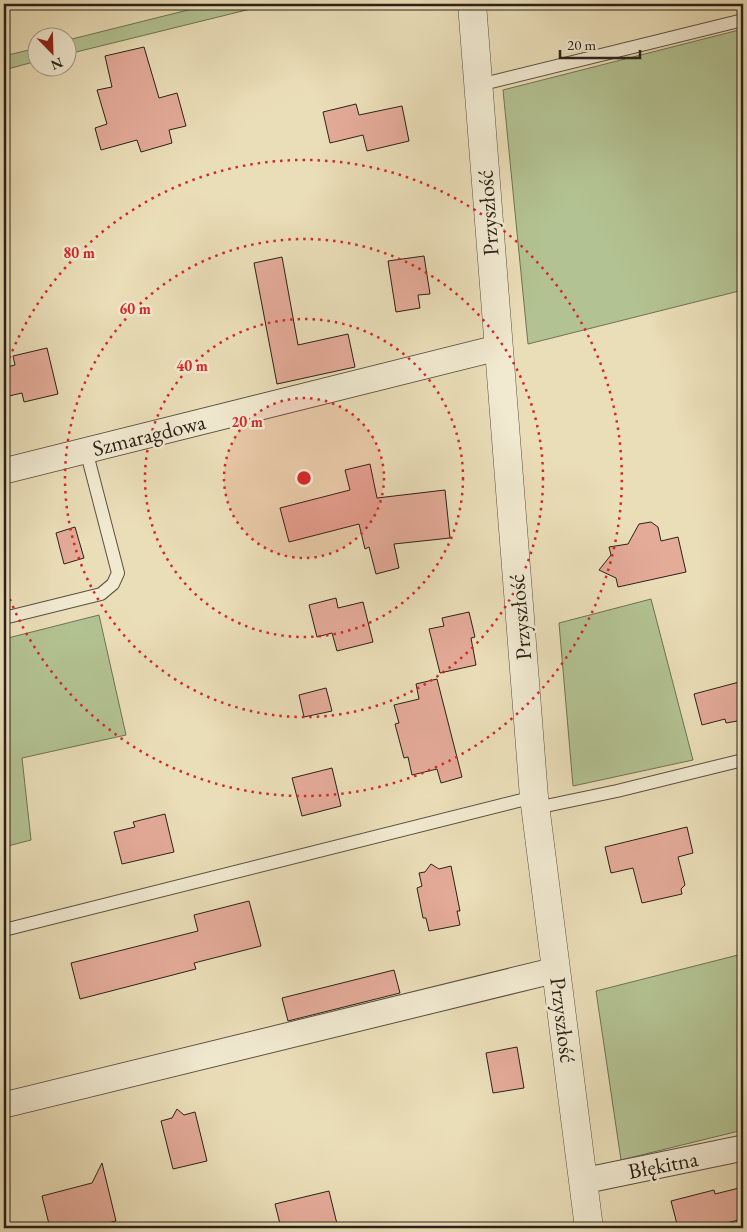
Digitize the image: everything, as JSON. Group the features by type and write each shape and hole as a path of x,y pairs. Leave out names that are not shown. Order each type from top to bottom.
{"street":[{"name":"Przyszłość","path":"472,4 535,802 589,1228"},
{"name":"Szmaragdowa","path":"4,471 498,348"},
{"path":"4,1105 556,970"},
{"name":"Błękitna","path":"583,1181 743,1148"}],"lane":[{"path":"479,85 743,20"},
{"path":"4,618 102,594 113,584 118,574 86,450"},
{"path":"4,930 535,802 617,791 743,760"}],"green space":[{"path":"212,4 271,4 78,52 78,38"},
{"path":"743,29 743,290 528,344 503,90"},
{"path":"28,50 28,63 4,70 4,56"},
{"path":"651,599 693,760 573,786 559,623"},
{"path":"99,615 126,735 22,758 31,840 4,847 4,639"},
{"path":"742,954 743,1130 621,1160 596,991"}],"building":[{"path":"144,47 159,98 177,93 186,126 169,130 172,143 141,152 137,140 101,150 95,128 107,124 97,90 112,87 105,56"},
{"path":"356,104 359,115 402,106 409,141 367,151 363,135 330,143 323,112"},
{"path":"424,256 430,294 418,295 420,308 396,312 388,261"},
{"path":"282,257 298,345 348,334 355,367 277,384 254,263"},
{"path":"47,348 58,394 24,402 22,393 9,396 4,368 15,365 13,356"},
{"path":"370,464 377,498 445,490 450,538 394,544 399,568 376,574 369,547 365,549 359,524 289,542 280,508 350,490 345,470"},
{"path":"651,522 658,527 661,541 678,537 686,572 618,587 616,578 599,570 611,555 609,547 628,544 639,524"},
{"path":"75,527 84,558 64,564 56,533"},
{"path":"336,598 338,608 363,602 373,642 337,651 332,633 317,637 309,605"},
{"path":"469,612 475,637 471,638 476,665 440,673 429,629 444,626 442,618"},
{"path":"437,679 462,777 441,783 437,769 412,775 408,757 404,758 395,724 399,723 394,705 419,699 416,684"},
{"path":"743,681 743,720 726,723 725,719 702,725 694,694"},
{"path":"326,688 332,711 304,717 299,695"},
{"path":"332,768 341,806 302,816 292,778"},
{"path":"165,814 174,852 122,864 114,832 135,827 133,822"},
{"path":"687,827 693,853 678,857 685,885 681,889 682,894 642,903 633,868 611,873 605,847"},
{"path":"431,864 439,869 451,866 460,911 457,911 460,925 429,931 426,918 423,918 417,888 422,886 419,873 425,872"},
{"path":"249,901 261,946 194,963 196,969 80,999 71,963 198,931 194,915"},
{"path":"394,970 400,993 288,1021 282,998"},
{"path":"517,1047 524,1088 493,1093 486,1053"},
{"path":"177,1109 184,1115 195,1112 207,1161 173,1169 161,1121 172,1118"},
{"path":"102,1163 116,1221 86,1228 50,1228 42,1196 92,1183"},
{"path":"743,1187 743,1219 722,1224 723,1228 678,1228 671,1201 714,1190 715,1194"},
{"path":"329,1191 338,1228 281,1228 275,1204"}]}
